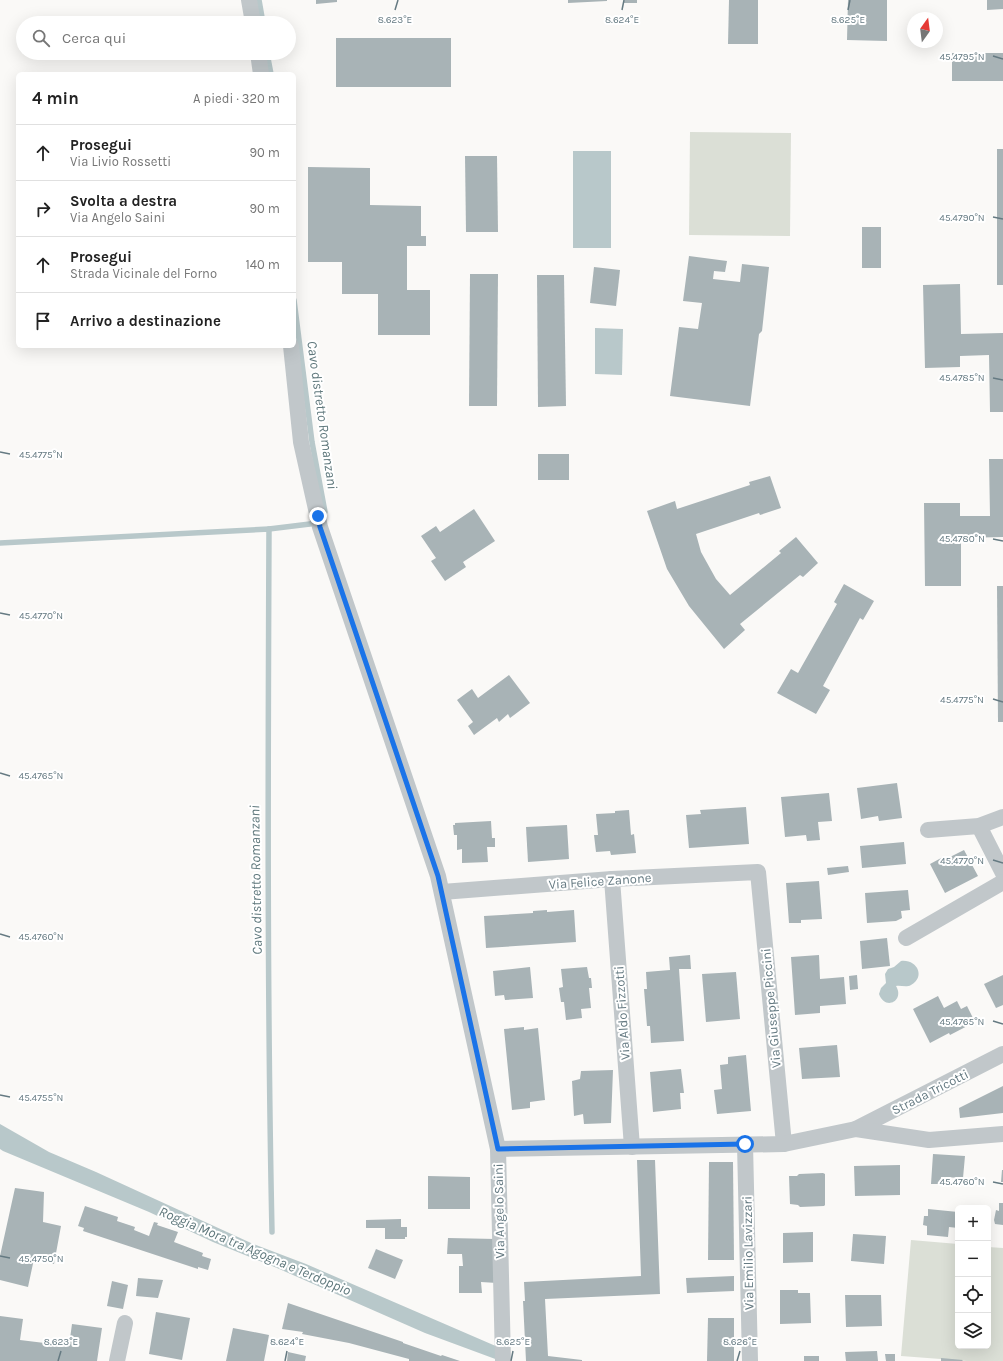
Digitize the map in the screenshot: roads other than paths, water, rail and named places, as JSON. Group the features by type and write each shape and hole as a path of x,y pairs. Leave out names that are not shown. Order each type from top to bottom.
{"street":[{"path":"249,0 252,16"},
{"path":"259,60 261,72"},
{"name":"Via Angelo Saini","path":"291,348 301,442 319,521 442,892 498,1149 503,1350"},
{"path":"928,830 979,826 1003,817"},
{"path":"979,826 1003,873"},
{"name":"Via Felice Zanone","path":"442,892 612,880 758,872"},
{"name":"Via Giuseppe Piccini","path":"758,872 784,1144"},
{"name":"Via Aldo Fizzotti","path":"612,880 632,1146"},
{"path":"906,938 1003,882"},
{"name":"Strada Tricotti","path":"856,1129 1003,1054"},
{"path":"498,1149 784,1144 856,1129 928,1140 1003,1134"},
{"name":"Via Emilio Lavizzari","path":"745,1144 750,1361"},
{"path":"117,1361 125,1323"}],"water":[{"path":"573,151 611,151 611,248 573,248"},
{"path":"595,328 623,329 622,375 595,374"},
{"path":"901,961 907,961 918,969 918,978 916,982 909,986 896,986 898,996 896,1000 889,1003 885,1002 879,994 881,988 886,983 885,974 888,969 894,967"},
{"name":"Roggia Mora tra Agogna e Terdoppio","path":"0,1124 49,1152 251,1243 306,1264 498,1347 498,1360 425,1333 277,1268 213,1242 149,1212 3,1151 0,1149"}],"waterway":[{"name":"Cavo distretto Romanzani","path":"259,0 262,16"},
{"name":"Cavo distretto Romanzani","path":"268,60 271,72"},
{"name":"Cavo distretto Romanzani","path":"296,316 312,442 325,512"},
{"name":"Cavo distretto Romanzani","path":"269,529 318,523"},
{"name":"Cavo distretto Romanzani","path":"0,543 269,529 268,793 272,1232"}]}
